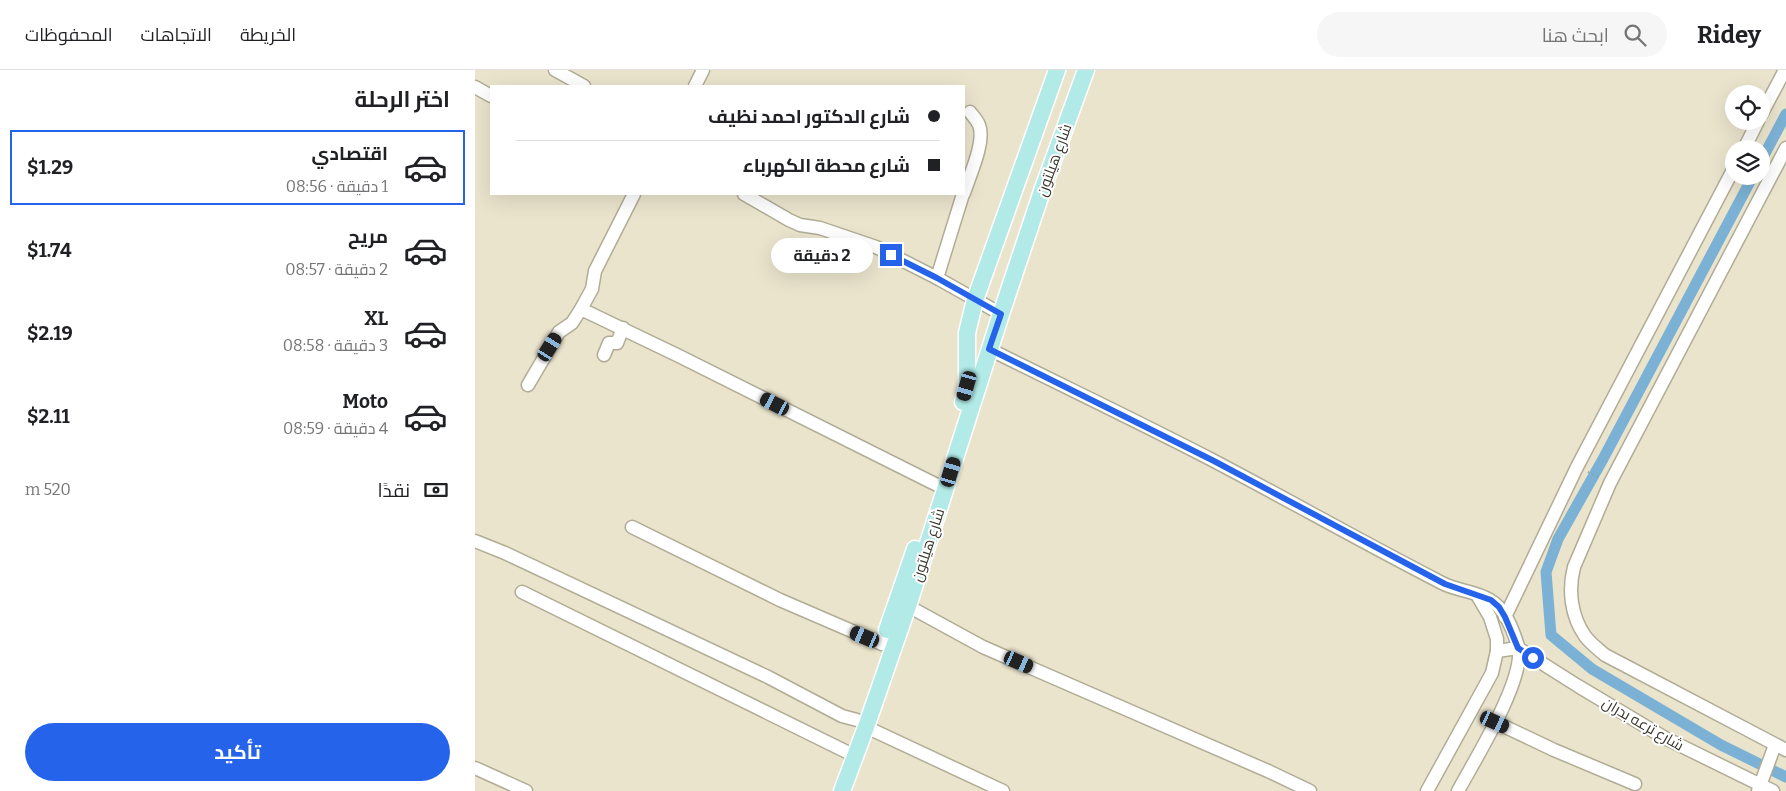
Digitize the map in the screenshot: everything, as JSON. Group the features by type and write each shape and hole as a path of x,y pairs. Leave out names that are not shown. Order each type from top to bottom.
{"main road":[{"name":"شارع هيلتون","path":"941,487 967,386 967,334 975,300 1057,70"},
{"name":"شارع هيلتون","path":"842,791 850,754 904,604 941,487 1042,191 1086,70"},
{"name":"شارع هيلتون","path":"861,723 882,644 904,604"},
{"name":"شارع هيلتون","path":"830,791 850,754"}],"street":[{"path":"555,70 582,85"},
{"path":"696,85 703,70"},
{"path":"1770,98 1785,70"},
{"path":"475,87 490,95"},
{"path":"965,190 981,133 979,125 970,112"},
{"path":"1761,783 1777,750 1605,655 1590,642 1579,627 1571,596 1571,579 1574,567 1610,483 1786,148"},
{"path":"1505,617 1577,467 1725,185"},
{"path":"528,386 559,332 572,323 581,309 592,289 595,271 633,195"},
{"path":"746,195 800,225 820,228 875,247 937,278 1001,314"},
{"path":"937,278 963,195"},
{"path":"581,309 623,328 941,487"},
{"path":"604,355 609,343 617,343 623,328"},
{"path":"989,349 1214,461 1445,584 1491,600 1499,607 1518,648 1519,659 1517,668 1509,693 1458,791"},
{"path":"632,527 780,600 882,644"},
{"path":"475,541 505,552 768,677 842,716 861,723 1003,791"},
{"path":"522,592 850,754"},
{"path":"1427,791 1492,673 1497,651 1495,628 1477,595"},
{"path":"904,604 983,647 1310,791"},
{"path":"1497,651 1518,648"},
{"name":"شارع ترعه بدران","path":"1518,648 1665,738 1761,783 1773,791"},
{"path":"1495,722 1554,750 1635,784"},
{"path":"475,768 526,791"}],"path":[{"path":"1582,469 1607,481"}],"waterway":[{"path":"1770,144 1786,114"},
{"path":"1748,185 1603,459 1558,539 1546,572 1551,635 1592,669 1721,745 1786,777"}],"route":[{"path":"891,255 1001,314 989,349 1214,461 1445,584 1491,600 1499,607 1505,617 1518,648 1533,658"}]}
